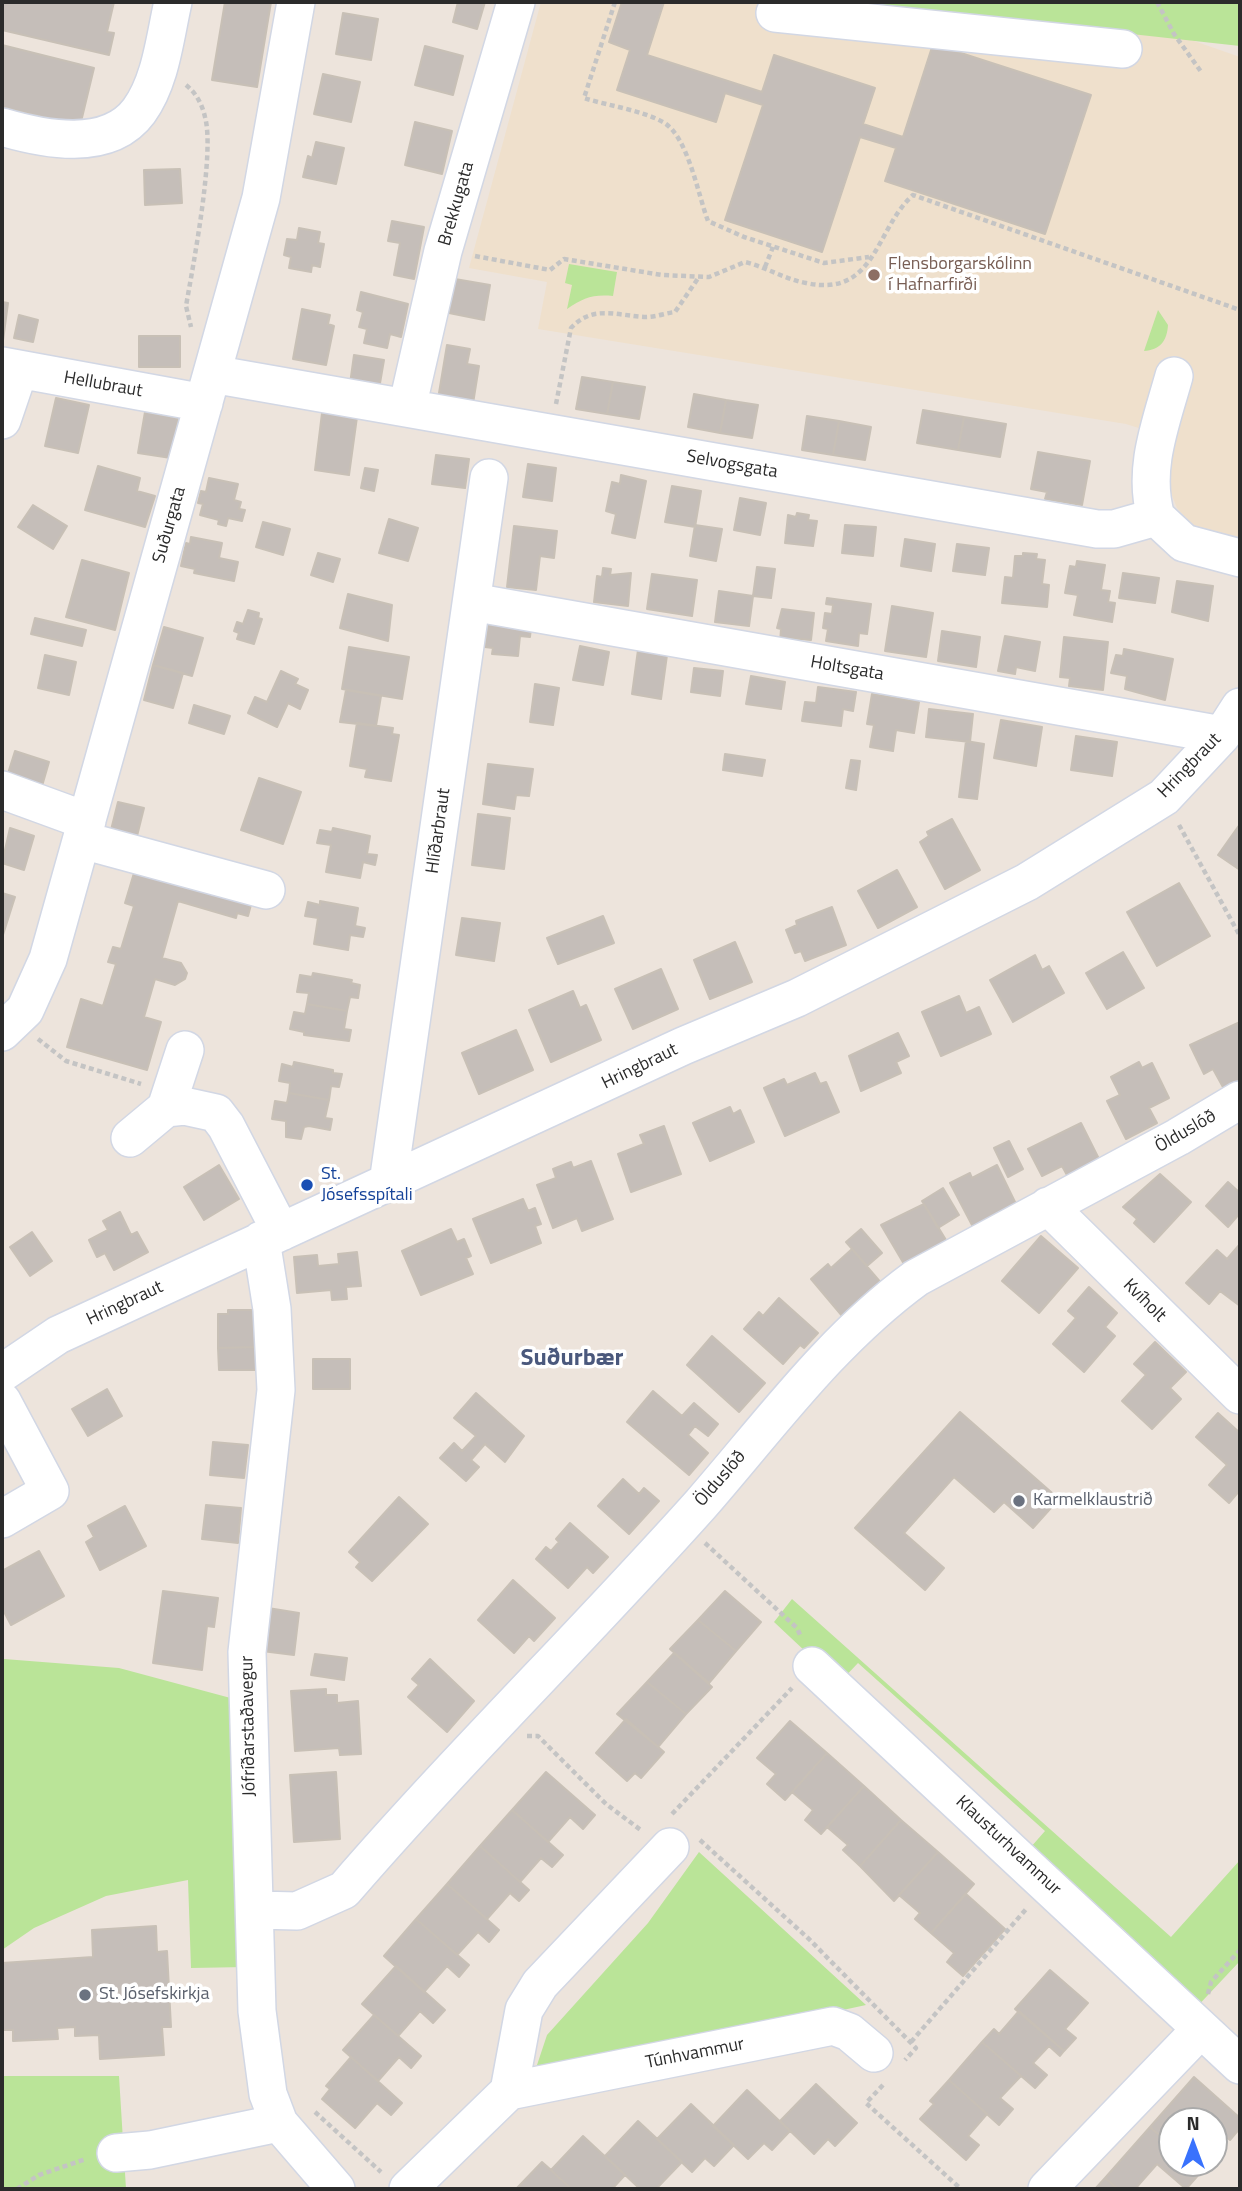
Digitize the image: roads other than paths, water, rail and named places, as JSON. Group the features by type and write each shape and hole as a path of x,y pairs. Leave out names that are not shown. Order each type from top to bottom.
{"street":[{"path":"2,127 38,137 77,141 119,128 138,113 148,95 160,61 173,2"},
{"name":"Suðurgata","path":"8,1027 25,1010 48,959 261,198 296,2"},
{"name":"Brekkugata","path":"407,408 443,251 516,2"},
{"path":"775,13 1123,49"},
{"path":"2,420 10,368"},
{"name":"Hellubraut","path":"10,368 208,389"},
{"path":"1174,376 1150,472 1150,498 1156,517 1184,543 1240,558"},
{"name":"Selvogsgata","path":"208,389 407,408 1037,519 1114,529 1156,517"},
{"name":"Hlíðarbraut","path":"388,1183 489,478"},
{"name":"Holtsgata","path":"471,602 1231,721"},
{"name":"Hringbraut","path":"2,1373 58,1335 864,966 1027,882 1164,797 1231,721"},
{"path":"2,790 84,830 267,890"},
{"path":"130,1138 169,1100 185,1050"},
{"name":"Jófríðarstaðavegur","path":"169,1100 216,1113 226,1126 271,1236 276,1390 247,1652 257,2011 268,2094 293,2114 336,2189"},
{"name":"Ölduslóð","path":"255,1910 297,1911 344,1891 682,1523 819,1364 876,1307 916,1278 1240,1100"},
{"name":"Kvíholt","path":"1048,1206 1240,1395"},
{"path":"2,1402 50,1491 2,1519"},
{"name":"Klausturhvammur","path":"812,1667 1048,1883 1240,2065"},
{"path":"398,2184 509,2091 524,2010 540,1984 679,1829"},
{"name":"Túnhvammur","path":"509,2091 833,2026 849,2032 888,2065"},
{"path":"1047,2189 1201,2029"},
{"path":"116,2153 150,2150 293,2114"}],"place":[{"name":"Flensborgarskólinn í Hafnarfirði","path":"874,275"},
{"name":"St. Jósefsspítali","path":"307,1185"},
{"name":"Karmelklaustrið","path":"1019,1501"},
{"name":"St. Jósefskirkja","path":"85,1995"}],"district":[{"name":"Suðurbær","path":"572,1359"}]}
